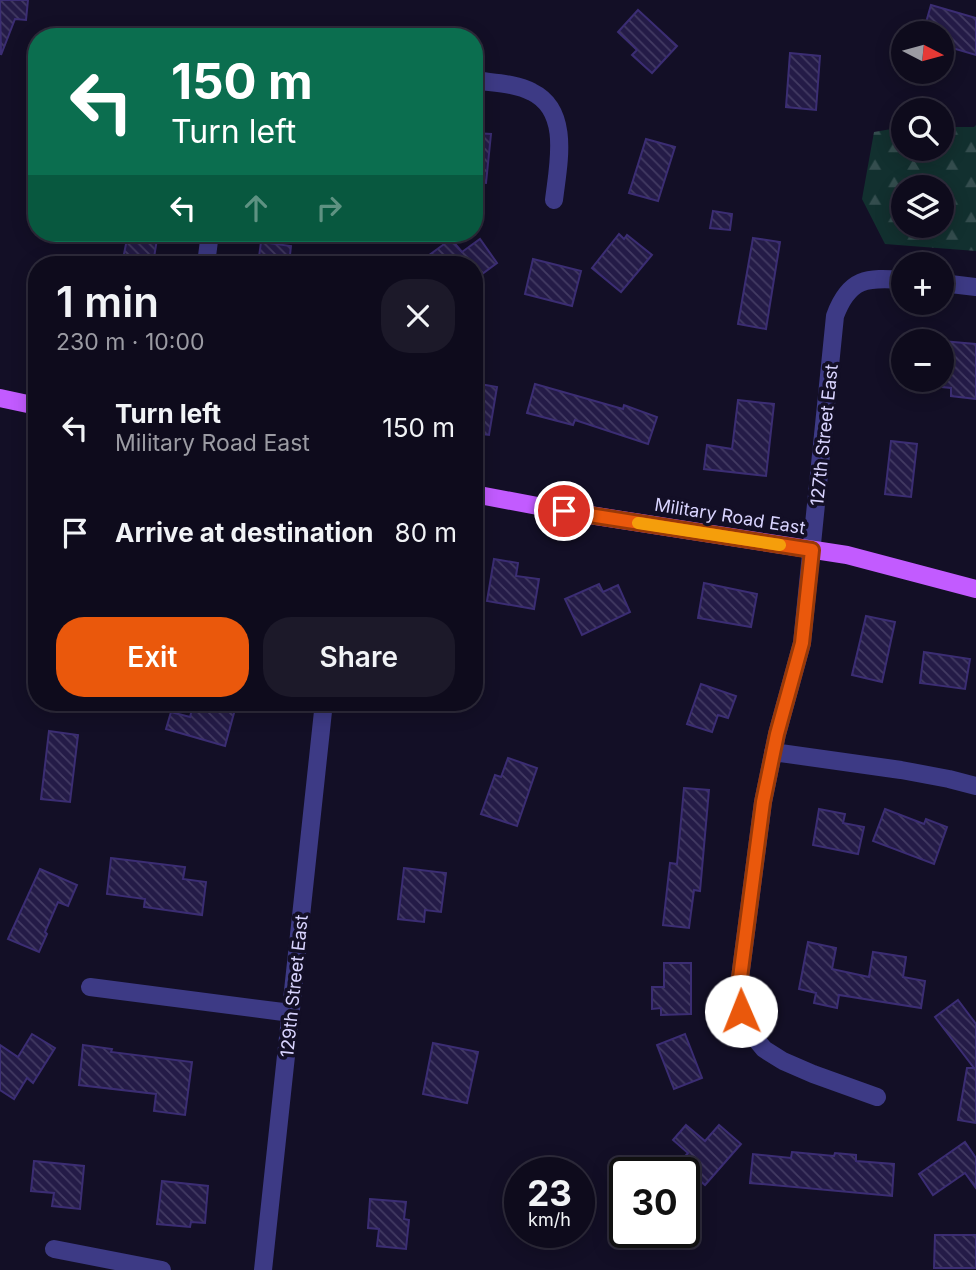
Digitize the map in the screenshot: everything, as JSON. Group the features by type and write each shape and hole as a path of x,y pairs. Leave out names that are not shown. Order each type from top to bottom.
{"main road":[{"path":"0,398 28,404"},
{"name":"Military Road East","path":"483,496 847,555 976,589"}],"street":[{"path":"483,81 531,91 548,101 556,118 559,148 554,200"},
{"name":"127th Street East","path":"877,1097 783,1061 764,1049 745,1026 738,993 752,872 773,752 802,643 835,316 842,299 862,282 875,278 891,279"},
{"path":"954,284 976,287"},
{"name":"129th Street East","path":"264,1270 323,711"},
{"path":"773,752 901,770 976,786"},
{"path":"90,987 291,1013"},
{"path":"54,1249 162,1270"}],"green space":[{"path":"976,125 976,251 885,244 862,199 874,132 891,129 891,161 954,161 954,127"}],"building":[{"path":"0,0 28,0 26,20 15,19 1,55"},
{"path":"931,5 976,18 976,55 954,49 954,21 926,21"},
{"path":"638,10 677,46 652,73 632,55 637,50 618,32"},
{"path":"790,53 820,56 816,110 786,107"},
{"path":"483,134 491,134 486,183 483,183"},
{"path":"646,139 675,147 658,201 629,193"},
{"path":"713,211 732,214 730,230 710,228"},
{"path":"619,234 624,239 627,235 652,255 621,292 592,268"},
{"path":"753,238 780,242 766,329 738,324"},
{"path":"126,242 157,242 154,256 124,256"},
{"path":"261,242 291,246 290,256 259,256"},
{"path":"447,242 454,242 462,252 476,242 482,242 497,263 483,273 483,256 428,256"},
{"path":"533,259 581,271 572,306 525,294"},
{"path":"954,342 976,344 976,399 951,396 951,392 954,392"},
{"path":"535,384 623,409 624,405 657,417 648,444 575,420 573,425 527,413"},
{"path":"483,385 497,387 489,435 483,434"},
{"path":"738,400 774,404 766,476 704,469 707,445 732,449"},
{"path":"891,441 917,444 911,497 885,494"},
{"path":"494,559 518,563 516,576 539,579 534,609 487,601"},
{"path":"704,583 757,594 751,627 698,618"},
{"path":"599,584 603,592 618,585 630,612 582,635 565,599"},
{"path":"866,616 895,622 882,682 852,675"},
{"path":"924,652 970,659 965,689 920,683"},
{"path":"701,684 736,696 728,718 718,715 712,732 687,724"},
{"path":"192,711 235,711 225,746 166,729 171,712 190,717"},
{"path":"49,731 78,735 70,802 41,799"},
{"path":"508,758 537,768 517,826 481,814 495,775 501,777"},
{"path":"684,788 709,790 700,891 694,890 689,928 663,925 670,863 677,864"},
{"path":"819,809 845,814 843,823 864,827 858,854 813,845"},
{"path":"885,809 924,824 926,819 947,827 934,864 873,841"},
{"path":"111,858 185,867 183,879 206,882 202,915 144,907 145,899 107,894"},
{"path":"404,868 446,873 441,912 425,910 424,922 398,919"},
{"path":"40,869 77,885 68,906 58,902 39,952 8,939"},
{"path":"808,942 836,948 832,969 869,977 873,952 906,957 903,977 925,981 921,1008 839,995 837,1008 814,1003 816,993 799,989"},
{"path":"664,963 691,963 691,1014 661,1015 661,1008 652,1009 652,987 664,987"},
{"path":"958,1000 976,1024 976,1123 958,1120 967,1068 974,1068 935,1017"},
{"path":"32,1034 55,1048 33,1083 27,1078 14,1099 0,1090 0,1045 18,1057"},
{"path":"685,1034 702,1078 674,1089 657,1045"},
{"path":"433,1043 478,1052 467,1103 423,1094"},
{"path":"83,1045 112,1049 111,1052 192,1062 185,1115 154,1111 156,1094 79,1085"},
{"path":"686,1125 705,1141 719,1125 741,1144 705,1185 700,1181 700,1157 684,1157 688,1153 673,1140"},
{"path":"965,1142 976,1158 976,1188 965,1173 933,1195 919,1174"},
{"path":"792,1152 856,1155 856,1161 894,1164 892,1196 750,1183 753,1154 791,1158"},
{"path":"34,1161 84,1166 80,1209 52,1206 54,1193 31,1191"},
{"path":"162,1181 208,1186 205,1223 191,1222 190,1227 157,1224"},
{"path":"370,1199 406,1202 404,1219 409,1220 406,1249 377,1246 379,1229 368,1228"},
{"path":"935,1235 976,1235 976,1268 934,1268"}],"slow traffic":[{"path":"638,523 780,545"}],"route":[{"path":"564,511 812,550 802,643 777,734 752,872 738,993 741,1011"}]}
